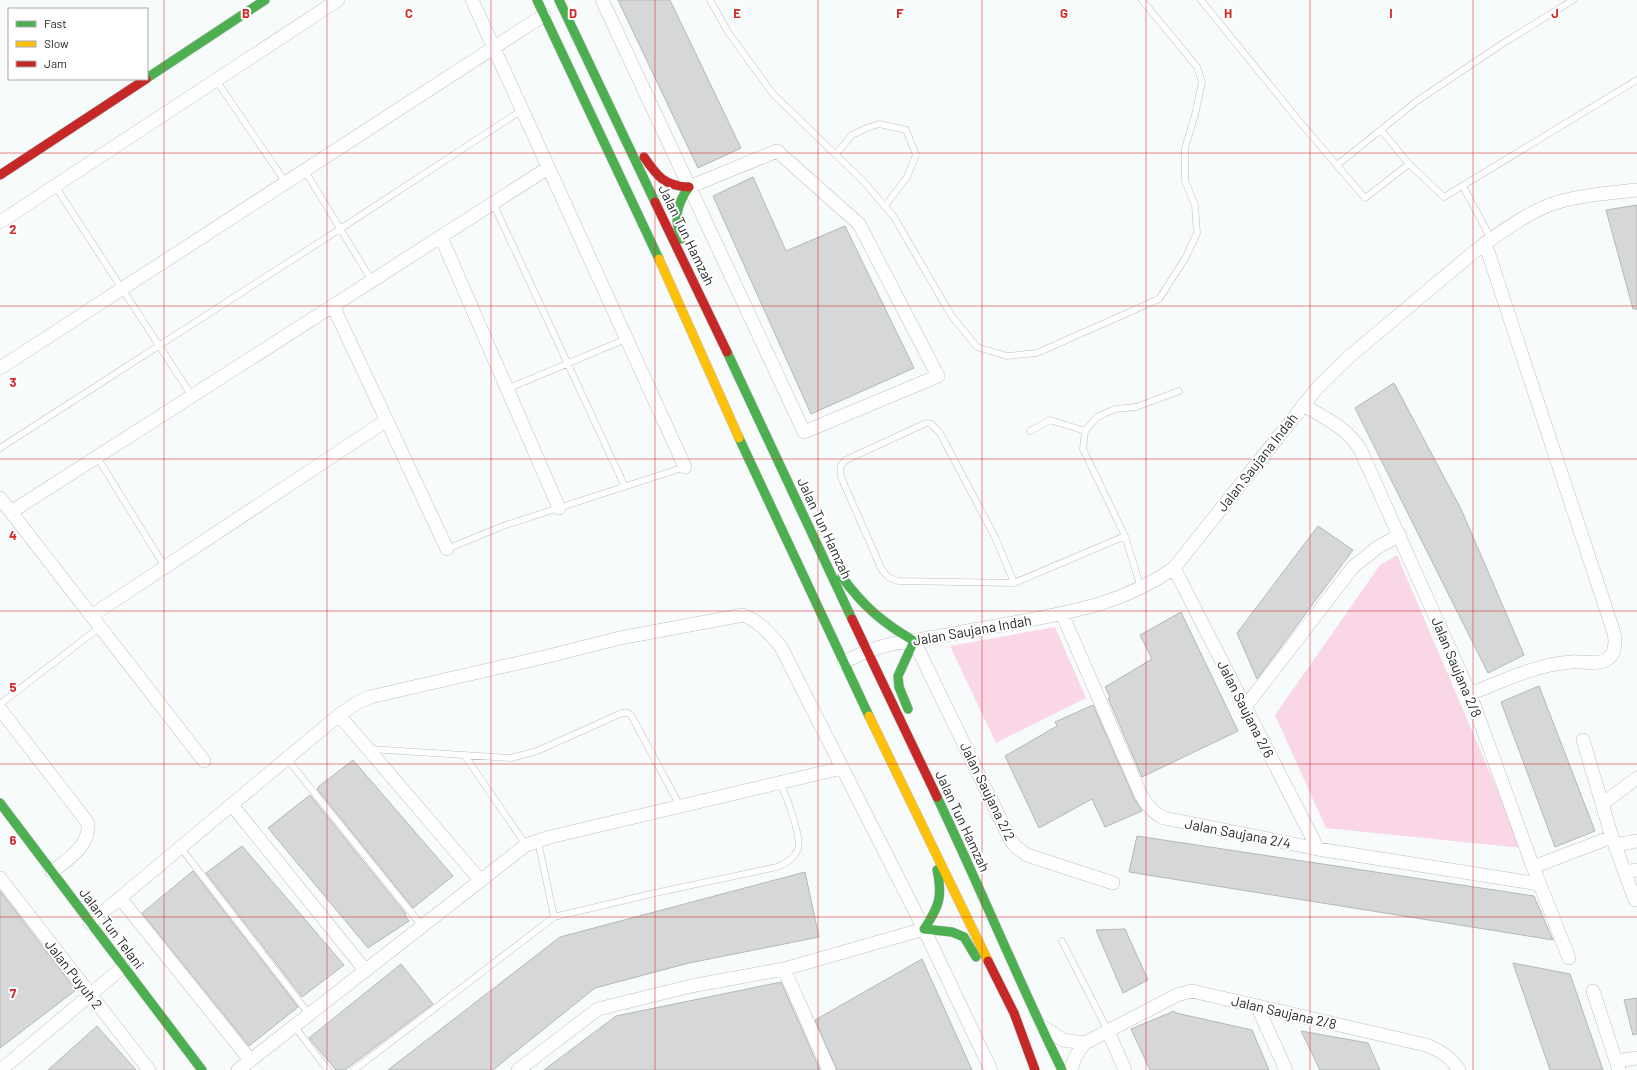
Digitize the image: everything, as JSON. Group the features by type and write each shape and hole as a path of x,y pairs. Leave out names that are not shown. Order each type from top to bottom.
{"main road":[{"path":"148,78 265,0"},
{"path":"537,0 898,778 1014,1013 1035,1070"},
{"name":"Jalan Tun Hamzah","path":"559,0 787,478 951,827 1040,1026 1062,1070"},
{"path":"562,0 573,29"},
{"path":"0,175 144,80"},
{"path":"612,111 658,177 669,185 688,187"},
{"path":"688,187 680,198 676,210 677,227 703,301"},
{"path":"787,478 840,574 854,594 870,613 888,626 914,641 898,676 899,687 911,715"},
{"path":"919,738 951,827"},
{"path":"898,778 937,871 941,897 937,910 924,929 952,932 964,937 999,1000 1032,1070"},
{"name":"Jalan Tun Telani","path":"0,803 202,1070"}],"street":[{"path":"0,222 338,0"},
{"path":"472,0 685,467"},
{"path":"602,0 688,187 804,432 938,376 859,224 777,152 688,187"},
{"path":"0,368 544,15"},
{"path":"11,512 548,168"},
{"name":"Jalan Saujana Indah","path":"844,662 867,651 891,644 1062,614 1110,601 1160,578 1174,568 1303,405 1334,370 1488,241 1540,210 1553,204 1568,200 1637,190"},
{"path":"441,237 559,508"},
{"path":"1470,694 1535,668 1572,662 1599,662 1606,660 1612,655 1616,640 1488,241"},
{"path":"333,306 447,549"},
{"name":"Jalan Saujana 2/8","path":"1303,405 1344,429 1353,438 1360,449 1400,535 1470,694 1539,884 1569,958"},
{"path":"92,616 387,420"},
{"path":"0,498 204,761"},
{"path":"1245,707 1353,567 1378,547 1400,535"},
{"name":"Jalan Saujana 2/6","path":"1174,568 1318,849"},
{"name":"Jalan Saujana 2/4","path":"1062,614 1140,795 1155,814 1164,818 1318,849 1539,884"},
{"path":"90,923 339,715 370,697 549,656 620,638 743,615 753,619 770,633 781,647 924,929 991,1070"},
{"name":"Jalan Saujana 2/2","path":"914,641 1010,839 1016,847 1027,855 1113,883"},
{"path":"0,709 88,823 89,832 85,840 77,850 52,872"},
{"path":"339,715 480,880"},
{"path":"1583,740 1614,841 1631,871 1635,900"},
{"path":"238,1070 480,880 532,843 842,768"},
{"path":"1602,804 1637,778"},
{"path":"232,805 365,970"},
{"path":"1533,867 1614,841 1637,841"},
{"name":"Jalan Puyuh 2","path":"0,878 149,1070"},
{"path":"120,898 250,1060"},
{"path":"518,1070 598,1009 691,986 784,968 924,929"},
{"path":"1,1070 123,967"},
{"path":"784,968 829,1070"},
{"name":"Jalan Saujana 2/8","path":"1085,1043 1177,995 1192,991 1426,1045 1436,1048 1446,1055 1459,1070"},
{"path":"1593,991 1618,1066 1637,1058"},
{"path":"1257,1006 1286,1070"},
{"path":"1040,1026 1063,1040 1085,1043"},
{"path":"1108,1031 1125,1070"},
{"path":"1071,1070 1072,1062 1085,1043"}],"lane":[{"path":"710,0 728,32 773,94 863,181 894,217 951,315 977,347 1007,356 1038,353 1159,299 1186,257 1197,233 1195,206 1185,181 1185,148 1195,115 1202,82 1197,67 1142,0"},
{"path":"1200,0 1365,198 1409,164"},
{"path":"1336,165 1417,101 1502,44 1573,0"},
{"path":"216,80 286,183"},
{"path":"1381,130 1409,164 1444,197 1637,80"},
{"path":"0,448 158,344 340,229 522,110"},
{"path":"836,154 852,134 867,128 879,124 906,130 916,155 907,177 885,206"},
{"path":"304,171 372,281"},
{"path":"55,186 192,396"},
{"path":"1463,186 1488,241"},
{"path":"493,203 625,487"},
{"path":"507,389 626,339"},
{"path":"1141,588 1125,536 1083,449 1085,431 1098,417 1115,409 1136,407 1179,391"},
{"path":"1030,431 1050,420 1085,431"},
{"path":"1014,583 996,539 940,434 931,424 926,423 846,460 841,465 841,477 881,568 892,580 1014,583 1125,536"},
{"path":"96,458 165,567"},
{"path":"447,549 503,526 685,467"},
{"path":"0,704 100,627"},
{"path":"369,749 511,758 524,756 622,713 628,713 631,715 680,806"},
{"path":"465,756 532,843 554,917"},
{"path":"287,759 422,926"},
{"path":"354,1070 554,917 777,866 787,862 794,856 799,848 791,807 780,783"},
{"path":"181,848 309,1014"},
{"path":"1062,941 1108,1031"},
{"path":"294,1026 328,1070"}],"shaded area":[{"path":"1397,555 1522,848 1326,828 1275,715 1380,565"},
{"path":"1055,627 1086,698 996,743 950,646"}],"building":[{"path":"618,0 670,0 741,148 698,168"},
{"path":"753,177 786,251 845,226 914,368 811,414 713,196"},
{"path":"1637,205 1637,309 1633,309 1606,210"},
{"path":"1394,383 1461,509 1524,655 1488,673 1355,408"},
{"path":"1318,526 1353,550 1257,679 1237,633"},
{"path":"1181,612 1238,731 1142,777 1108,698 1110,697 1105,687 1152,659 1140,635"},
{"path":"1539,686 1595,831 1555,847 1501,702"},
{"path":"1093,705 1134,798 1142,811 1105,827 1092,799 1039,828 1005,756 1057,726 1055,722"},
{"path":"353,760 453,876 413,908 317,789"},
{"path":"310,795 406,914 405,915 409,921 368,948 268,828"},
{"path":"1137,836 1534,896 1553,940 1129,872"},
{"path":"242,846 344,965 302,997 206,873"},
{"path":"193,871 298,1007 249,1046 142,913"},
{"path":"805,872 819,937 689,963 595,988 493,1070 388,1070 560,937"},
{"path":"0,891 76,990 0,1048"},
{"path":"1125,929 1148,980 1123,993 1096,930"},
{"path":"922,959 972,1070 837,1070 815,1020"},
{"path":"1513,963 1570,974 1603,1070 1550,1070"},
{"path":"401,964 433,1004 345,1070 336,1070 309,1038"},
{"path":"781,982 820,1070 544,1070 616,1016"},
{"path":"1637,998 1637,1034 1633,1035 1624,1000"},
{"path":"1174,1011 1176,1013 1252,1030 1269,1070 1150,1070 1131,1029"},
{"path":"97,1026 136,1070 48,1070"},
{"path":"1301,1031 1368,1043 1380,1070 1320,1070"}],"traffic: fast":[{"path":"148,77 265,0"},
{"path":"537,0 659,259"},
{"path":"559,0 655,202"},
{"path":"681,239 677,225 677,218 681,200 689,187"},
{"path":"727,352 852,619"},
{"path":"739,438 869,716"},
{"path":"842,577 858,597 874,613 914,641 898,676 899,687 908,709"},
{"path":"937,797 1062,1070"},
{"path":"0,803 202,1070"},
{"path":"937,870 940,888 938,901 936,908 924,929 952,932 964,937 976,957"}],"traffic: slow":[{"path":"659,259 739,438"},
{"path":"869,716 988,961"}],"traffic: jam":[{"path":"0,175 144,80"},
{"path":"644,157 657,175 662,179 673,185 689,187"},
{"path":"655,202 727,352"},
{"path":"852,619 937,797"},
{"path":"988,961 1014,1013 1035,1070"}]}
